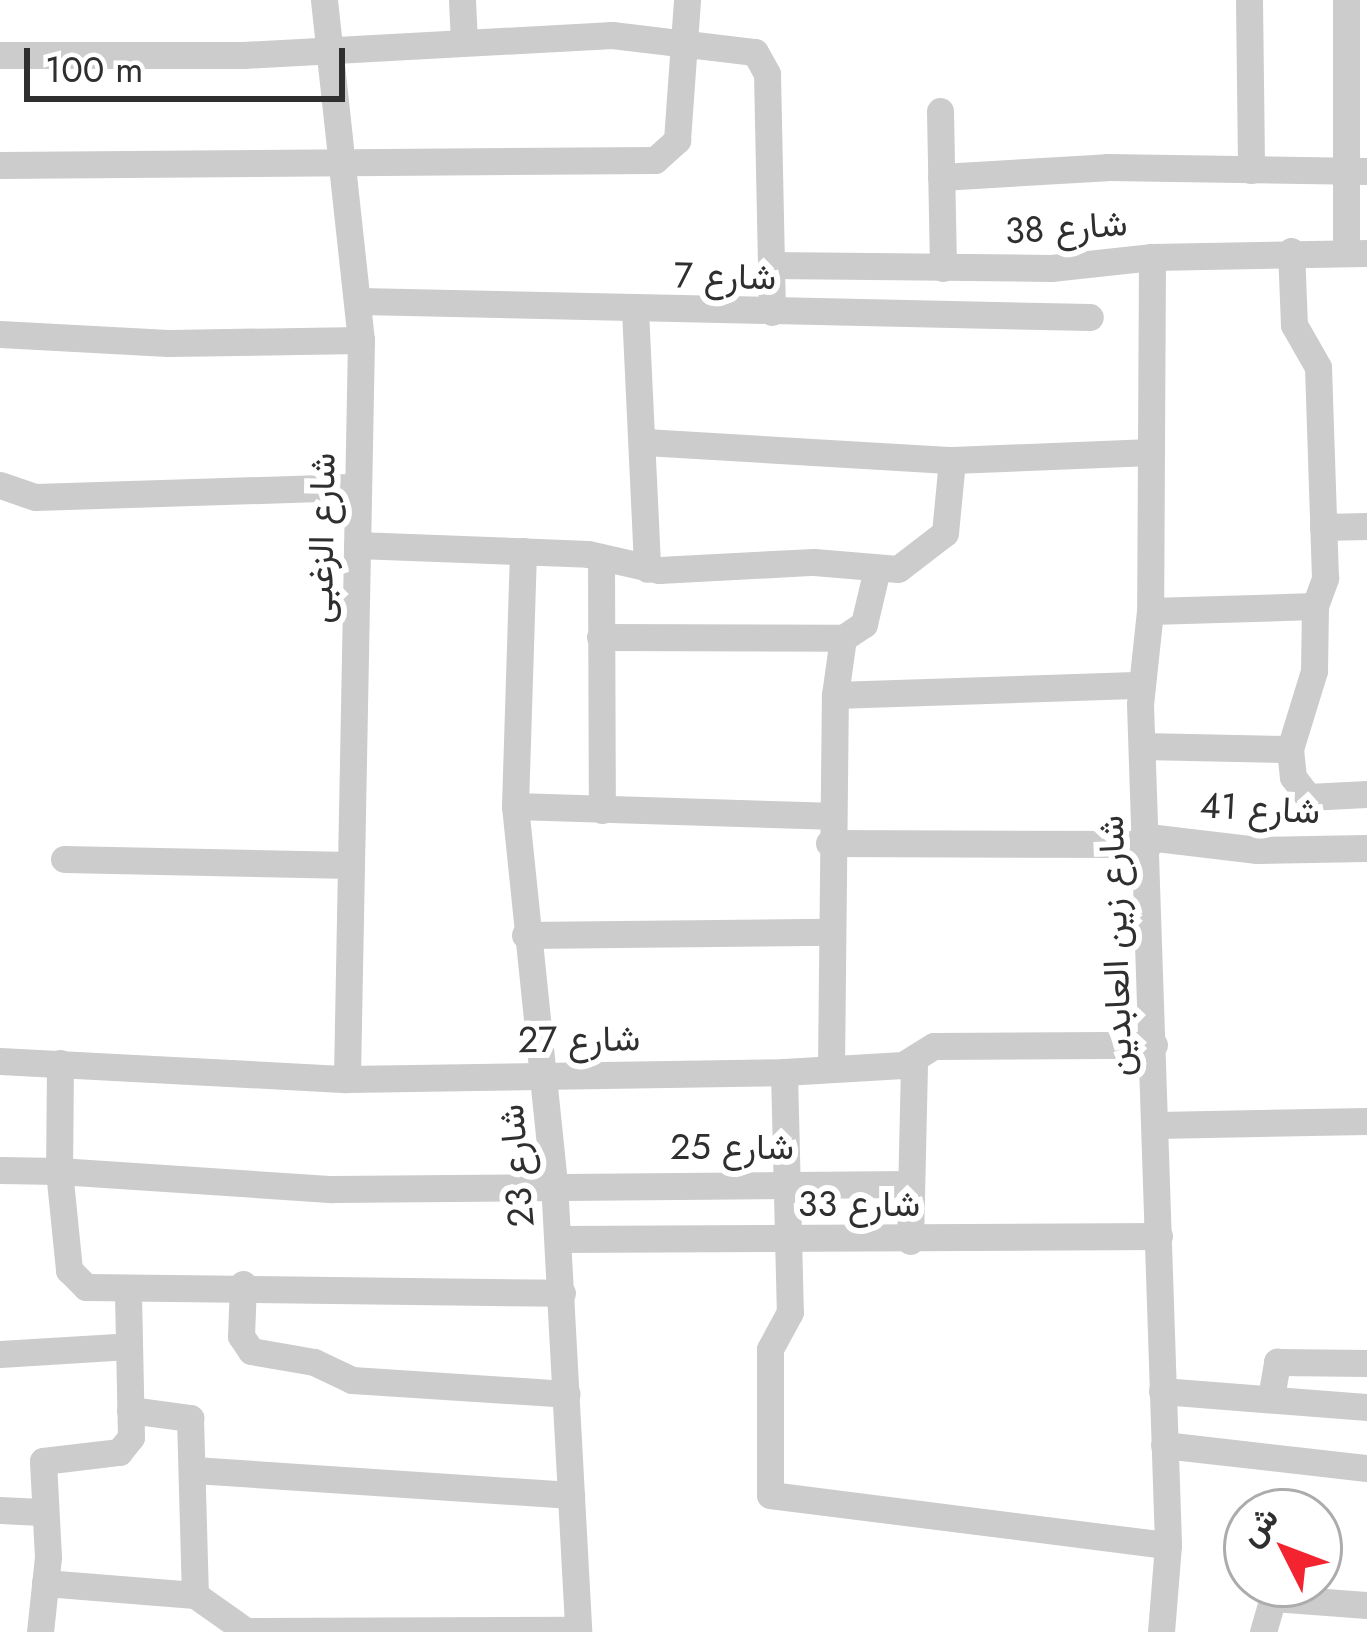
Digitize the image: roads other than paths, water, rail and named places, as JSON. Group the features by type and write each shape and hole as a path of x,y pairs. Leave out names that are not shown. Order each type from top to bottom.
{"street":[{"name":"شارع الزغبى","path":"324,0 361,340 346,1079"},
{"path":"462,0 464,42"},
{"path":"0,165 339,158 656,160 677,140 686,0"},
{"path":"1249,0 1251,170"},
{"path":"1346,0 1357,253"},
{"path":"0,55 243,55 328,46 612,34 743,48 766,63 772,312"},
{"path":"940,111 943,268"},
{"path":"941,177 1107,166 1356,172"},
{"path":"1291,251 1294,325 1318,367 1325,578 1315,606 1314,671 1290,748 1293,777 1308,796 1367,794"},
{"name":"شارع 38","path":"771,265 943,268 1291,251 1357,253"},
{"name":"شارع زين العابدين","path":"1152,257 1150,611 1142,685 1142,746 1168,1545 1161,1632"},
{"name":"شارع 7","path":"360,301 1090,317"},
{"path":"634,310 645,442 647,569"},
{"path":"0,334 168,343 361,340"},
{"path":"645,442 952,460 1151,452"},
{"path":"357,545 523,551 647,569 814,562 898,569 944,532 952,460"},
{"path":"0,485 35,497 358,487"},
{"path":"1323,527 1367,526"},
{"name":"شارع 23","path":"523,551 515,806 554,1182 578,1631"},
{"path":"601,559 602,810"},
{"path":"599,637 843,638 864,624 877,569"},
{"path":"1150,611 1315,606"},
{"path":"831,1069 829,830 843,638"},
{"path":"836,695 1142,685"},
{"path":"1142,746 1290,748"},
{"name":"شارع 41","path":"515,806 829,830 1148,841 1257,850 1367,848"},
{"path":"64,859 351,865"},
{"path":"525,934 830,932"},
{"name":"شارع 27","path":"0,1061 346,1079 784,1072 914,1060 934,1046 1154,1045"},
{"path":"910,1240 914,1060"},
{"path":"60,1063 59,1171 72,1278 86,1287 243,1284 562,1293"},
{"path":"784,1072 790,1312 770,1349 765,1481 774,1499 1168,1545"},
{"path":"1157,1125 1367,1121"},
{"name":"شارع 25","path":"0,1170 332,1189 554,1182 909,1184"},
{"name":"شارع 33","path":"558,1239 1159,1235"},
{"path":"243,1284 241,1336 251,1351 314,1362 334,1378 567,1394"},
{"path":"40,1632 45,1457 124,1449 130,1410 128,1288"},
{"path":"0,1354 129,1346"},
{"path":"1271,1397 1277,1362 1367,1363"},
{"path":"1162,1391 1367,1407"},
{"path":"130,1410 188,1415 194,1470 195,1594"},
{"path":"1164,1444 1367,1468"},
{"path":"194,1470 373,1476 571,1495"},
{"path":"0,1510 41,1512"},
{"path":"44,1583 195,1594 246,1632 578,1631"},
{"path":"1263,1632 1269,1601 1356,1604 1342,1632"}]}
